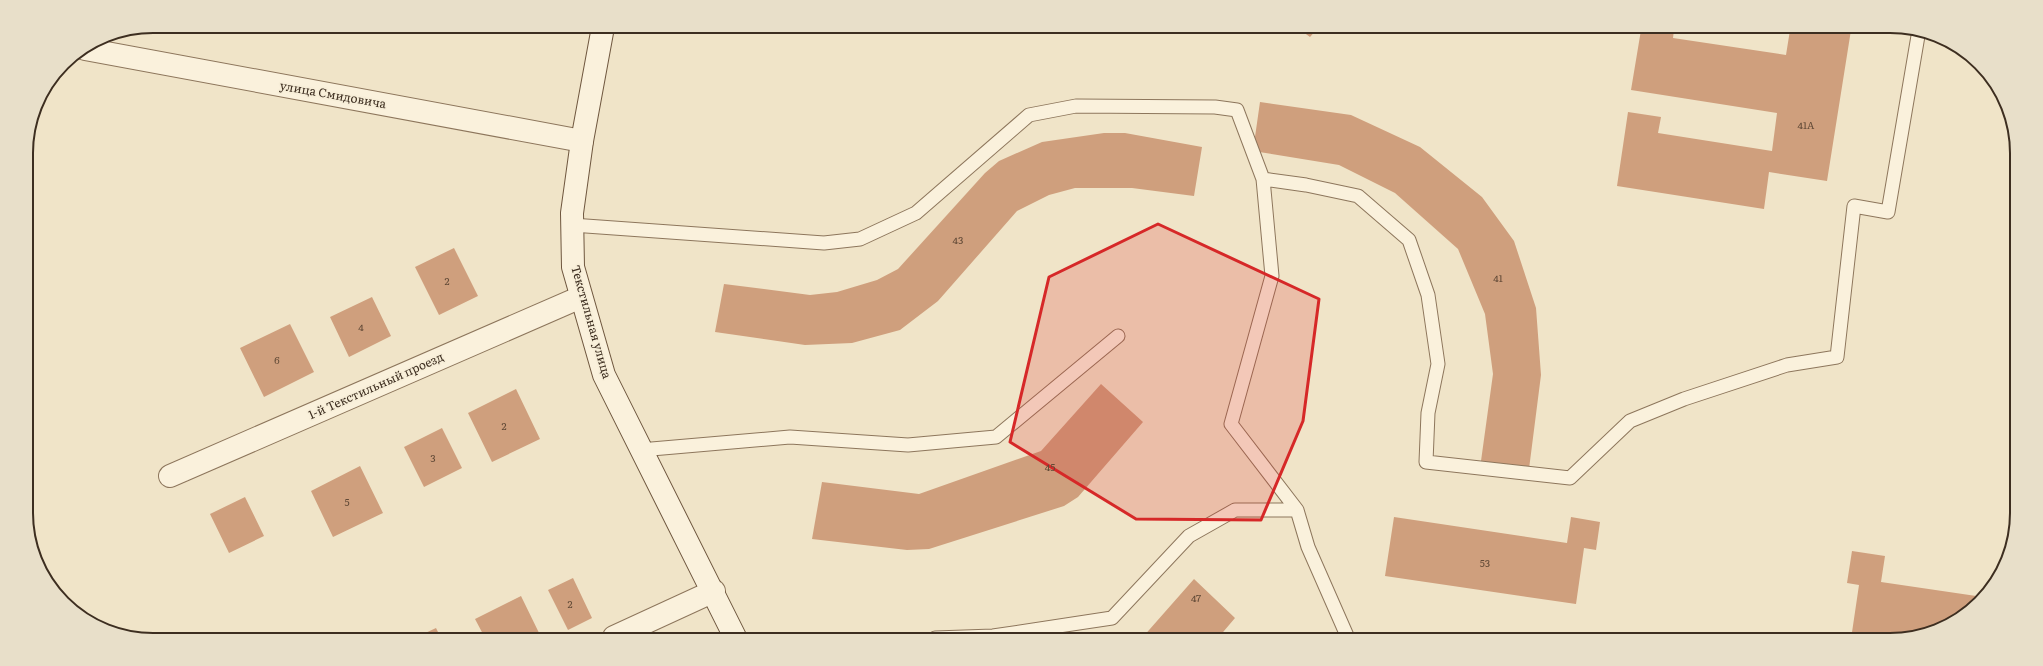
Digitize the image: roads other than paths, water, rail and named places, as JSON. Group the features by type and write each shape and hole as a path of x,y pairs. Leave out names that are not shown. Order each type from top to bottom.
{"street":[{"name":"Текстильная улица","path":"602,33 582,141 572,225 573,268 604,375 640,450 714,591 733,633"},
{"name":"улица Смидовича","path":"91,50 582,141"},
{"name":"1-й Текстильный проезд","path":"170,476 582,297"},
{"path":"623,633 714,591"}],"lane":[{"path":"1263,179 1306,185 1358,196 1409,240 1428,295 1438,364 1428,413 1426,462 1570,478 1630,421 1684,398 1787,365 1837,357 1854,206 1888,212 1918,36"},
{"path":"572,225 824,243 860,239 916,213 1029,115 1076,106 1216,107 1237,110 1263,179 1272,276 1231,424 1297,510 1308,548 1346,633"},
{"path":"640,450 790,437 908,445 996,437 1118,336"},
{"path":"1013,633 1112,618 1189,536 1235,510 1297,510"}]}
